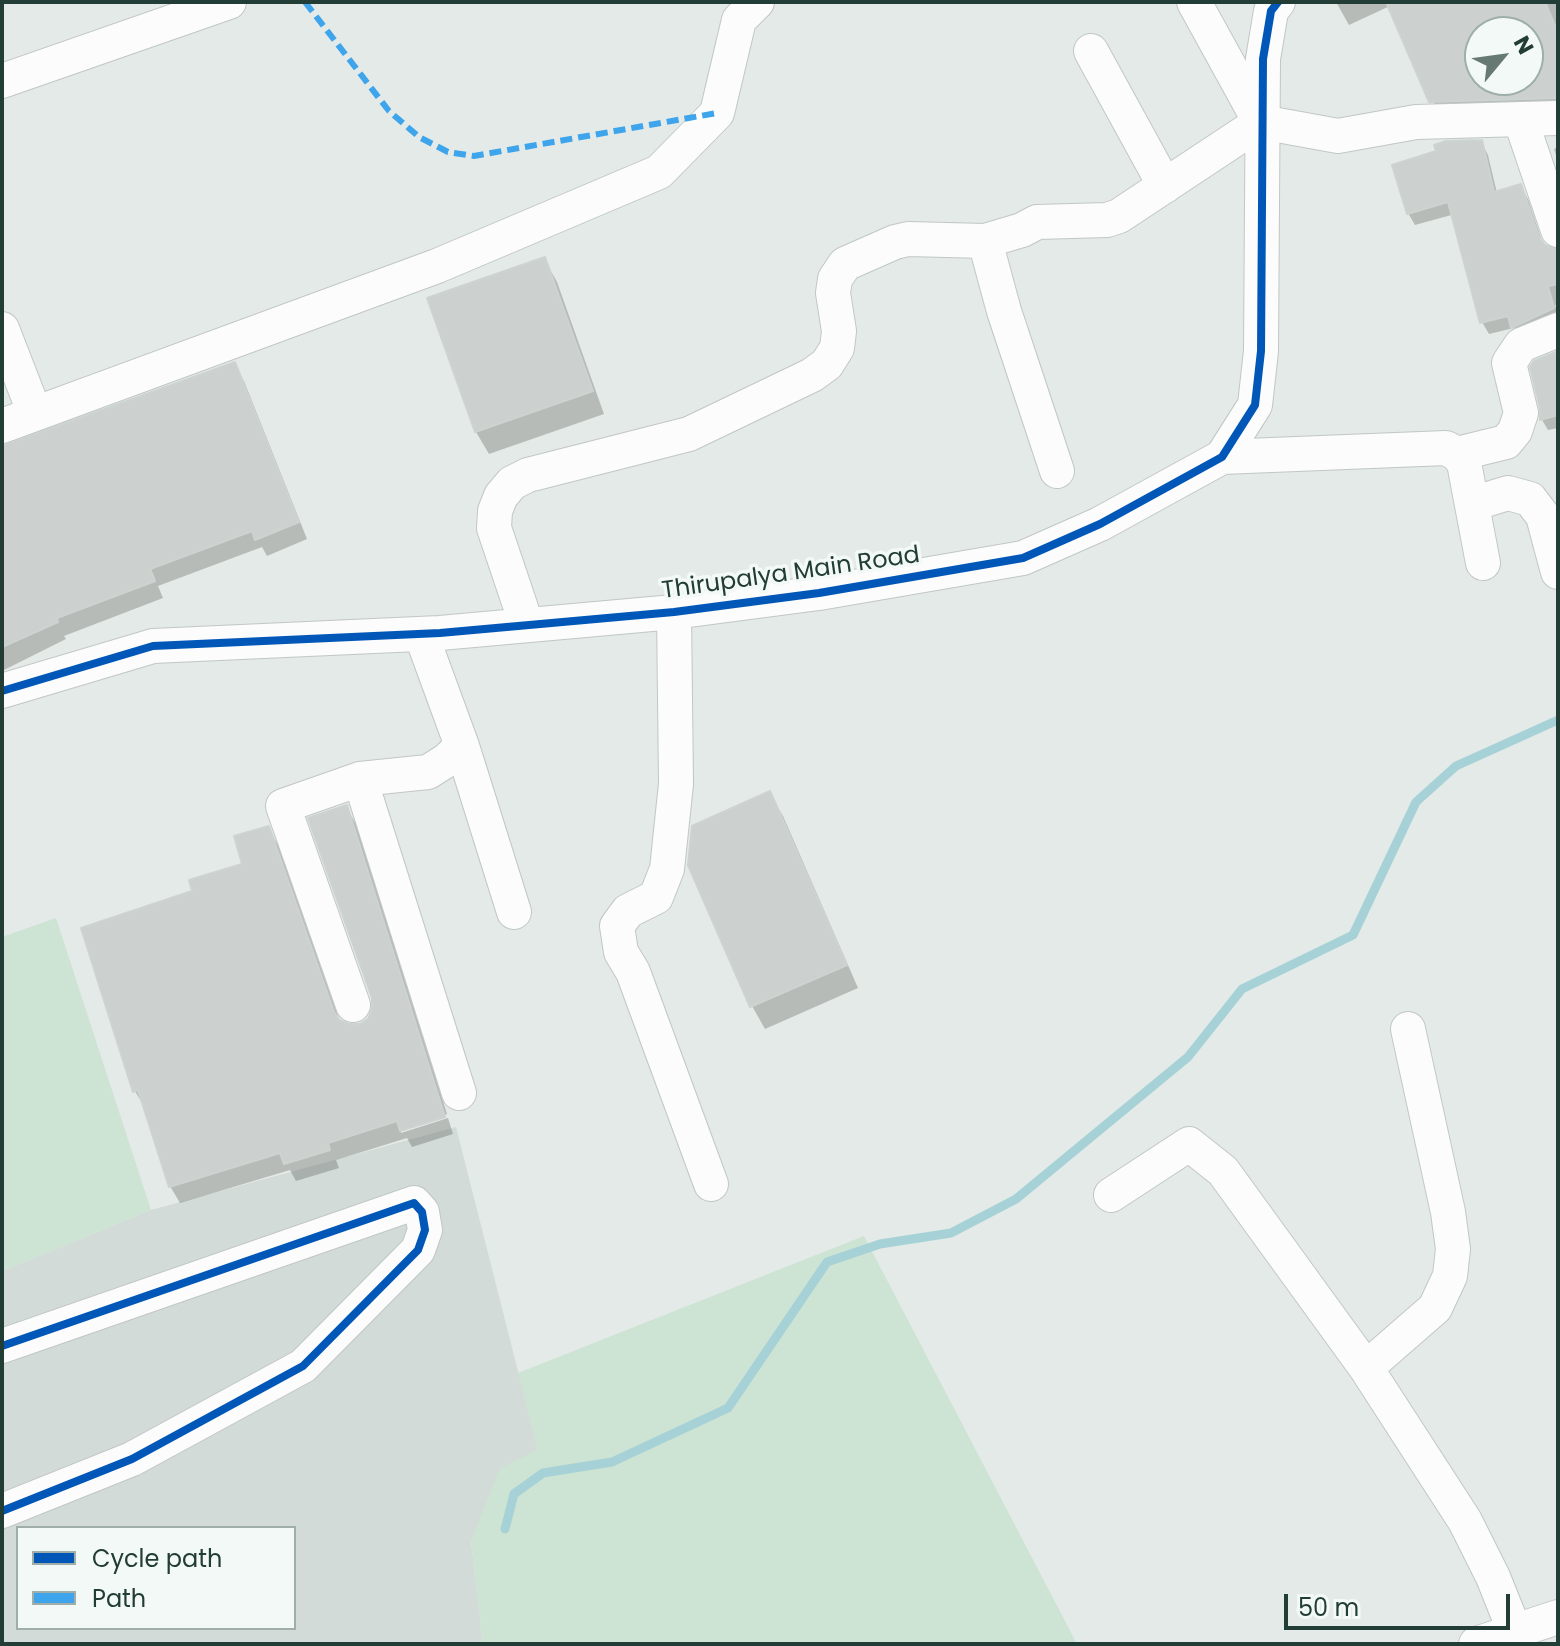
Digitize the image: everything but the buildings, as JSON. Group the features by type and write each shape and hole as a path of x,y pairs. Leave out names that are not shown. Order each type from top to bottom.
{"street":[{"path":"2,81 150,14 229,2"},
{"path":"2,426 437,266 659,172 717,113 739,20 757,2"},
{"path":"1194,2 1261,122"},
{"name":"Thirupalya Main Road","path":"2,691 153,646 421,634 674,612 819,593 1023,558 1100,524 1222,457 1255,405 1261,351 1263,59 1273,5"},
{"path":"1091,51 1165,186"},
{"path":"526,623 494,528 495,511 501,496 512,483 528,475 677,438 812,375 827,364 837,348 839,331 833,293 835,279 845,264 908,239 985,241 1037,222 1107,220 1128,211 1261,122 1338,136 1416,122 1558,118"},
{"path":"1521,121 1558,230"},
{"path":"985,241 1004,311 1057,471"},
{"path":"2,329 35,414"},
{"path":"1457,454 1506,442 1515,431 1521,413 1509,363 1521,345 1558,330"},
{"path":"1222,457 1446,448 1457,454 1464,463 1483,563"},
{"path":"1472,504 1508,493 1530,499 1543,516 1557,561"},
{"path":"674,612 676,784 667,869 656,897 628,911 617,926 621,952 633,972 711,1184"},
{"path":"421,634 462,746 514,912"},
{"path":"353,1005 283,806 360,779 428,772 462,746"},
{"path":"360,779 459,1093"},
{"path":"1366,1368 1435,1308 1450,1276 1453,1249 1448,1212 1408,1029"},
{"path":"1111,1195 1189,1144 1223,1171 1366,1368 1465,1521 1493,1577 1516,1638"},
{"path":"2,1346 414,1203 422,1212 425,1230 418,1250 303,1366 132,1459 2,1511"},
{"path":"1476,1644 1516,1638 1558,1617"}],"shaded area":[{"path":"456,1127 538,1450 471,1541 483,1644 2,1644 2,1271 151,1210"}],"green space":[{"path":"56,918 151,1210 2,1271 2,937"},
{"path":"864,1236 1077,1644 483,1644 471,1541 500,1468 538,1450 518,1373"}],"waterway":[{"path":"505,1529 514,1494 543,1473 612,1462 728,1408 827,1262 880,1244 951,1233 1016,1199 1188,1057 1242,989 1353,935 1416,802 1456,766 1558,720"}],"marked path":[{"path":"305,2 389,111 419,137 448,152 474,156 717,113"}],"cycle path":[{"path":"2,691 153,646 440,633 674,612 819,593 1023,558 1100,524 1222,457 1255,405 1261,351 1263,59 1271,11 1278,2"},
{"path":"2,1346 414,1203 422,1212 425,1230 418,1250 303,1366 132,1459 2,1511"}]}
